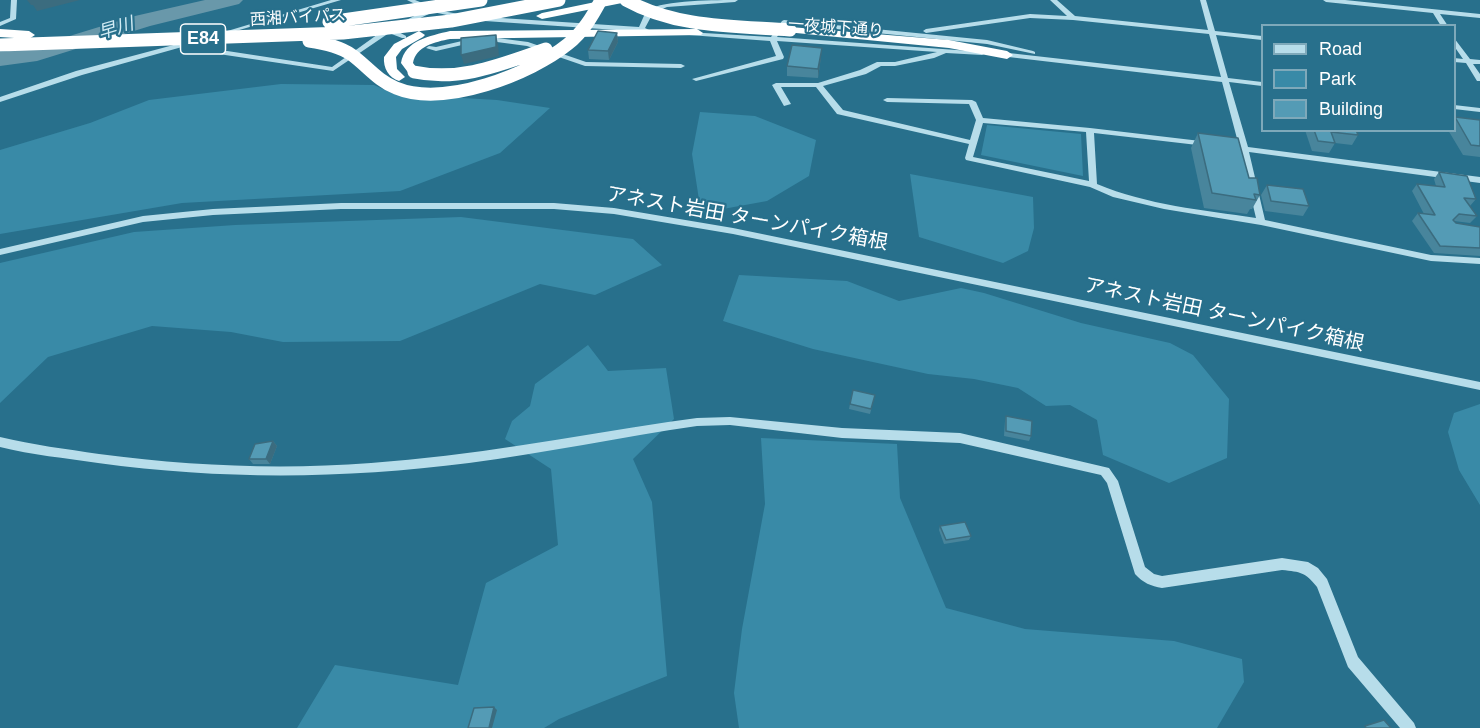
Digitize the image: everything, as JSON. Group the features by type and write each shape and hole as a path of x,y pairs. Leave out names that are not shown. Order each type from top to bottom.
{"highway":[{"path":"273,28 356,19 481,0"},
{"name":"西湘バイパス","path":"26,39 273,28 404,19 527,0"},
{"name":"西湘バイパス","path":"26,39 245,38 406,27 559,0"},
{"path":"591,0 580,20 536,57 515,68 468,82 419,84 390,71 388,64 396,48 418,36 462,26 542,16 624,0 641,9 678,19 950,44 1007,55"},
{"path":"245,38 297,40 332,45 355,57 387,84 400,89 438,93 488,84 546,59 573,41 584,30 592,20 601,0"},
{"path":"548,48 502,65 458,75 426,75 414,72 407,63 407,58 415,48 430,40 450,35 697,33"},
{"path":"0,35 26,39"},
{"path":"0,46 26,39"}],"street":[{"path":"0,24 12,19 14,0"},
{"path":"0,100 79,74 338,0"},
{"name":"一夜城下通り","path":"410,0 433,10 489,20 772,37 1007,55 1261,84"},
{"path":"641,30 650,12 666,5 735,0"},
{"path":"1053,0 1073,18"},
{"path":"1203,0 1244,149 1261,222"},
{"path":"1326,0 1366,2 1480,16"},
{"path":"184,45 241,57 333,69 389,30 433,10"},
{"path":"1436,11 1444,24"},
{"path":"912,34 1030,16 1073,18 1261,38"},
{"path":"696,79 780,57 772,44 772,37 784,21 987,42 1056,60"},
{"path":"389,30 404,37"},
{"path":"429,48 436,49 475,40 498,40 528,44 585,64 681,66"},
{"path":"1456,42 1480,79"},
{"path":"787,104 776,85 818,84 863,72 880,64 896,64 934,56 946,50"},
{"path":"1456,60 1480,62"},
{"path":"818,84 840,112 973,143"},
{"path":"887,100 972,102 980,120 969,158 1093,185 1125,197 1261,222 1431,258 1480,261"},
{"path":"1456,106 1480,110"},
{"path":"980,120 1090,130 1480,180"},
{"path":"1090,130 1093,185"},
{"name":"アネスト岩田 ターンパイク箱根","path":"0,252 143,219 213,212 341,206 554,206 614,211 745,233 1480,386"},
{"path":"0,442 35,451 138,465 267,474 372,469 459,459 697,422 730,421 842,433 971,440 1105,471 1112,481 1140,570 1145,577 1162,582 1282,564 1302,566 1313,572 1322,583 1353,662 1409,728"}],"green space":[{"path":"281,84 374,85 394,94 497,100 550,108 500,153 400,191 182,203 0,234 0,150 90,123 149,100"},
{"path":"700,112 755,116 816,140 809,176 767,201 701,213 692,154"},
{"path":"987,125 1081,134 1083,176 981,155"},
{"path":"910,174 1033,197 1034,228 1028,251 1003,263 919,237"},
{"path":"461,217 633,239 662,265 595,295 540,284 400,341 283,342 231,332 152,326 48,357 0,403 0,263 134,232 235,225"},
{"path":"739,275 847,281 899,301 961,288 1081,323 1170,343 1193,355 1229,399 1227,458 1169,483 1103,455 1097,420 1070,405 1046,406 1018,388 974,379 928,374 813,349 723,321"},
{"path":"588,345 608,371 666,368 674,419 633,459 652,502 667,676 559,719 544,728 297,728 335,665 458,685 486,583 558,545 551,469 505,439 512,421 530,406 535,384"},
{"path":"1480,404 1480,505 1459,470 1448,432 1454,413"},
{"path":"761,438 897,444 900,498 946,608 1025,629 1174,641 1242,659 1244,682 1217,728 739,728 734,693 742,629 765,504"}],"building":[{"path":"598,31 617,33 608,51 588,50"},
{"path":"496,35 496,47 461,55 461,38"},
{"path":"792,45 822,48 818,69 787,66"},
{"path":"1456,117 1480,120 1480,146 1471,145"},
{"path":"1315,132 1331,132 1335,143 1318,141"},
{"path":"1331,132 1357,132 1358,135"},
{"path":"1198,133 1238,138 1249,178 1257,178 1260,195 1254,194 1256,200 1212,193"},
{"path":"1439,172 1467,176 1476,199 1464,198 1477,216 1459,214 1453,220 1456,223 1480,227 1480,248 1440,246 1418,213 1435,215 1417,184 1445,187"},
{"path":"1267,185 1303,189 1309,206 1271,201"},
{"path":"853,390 875,395 871,409 850,404"},
{"path":"1006,416 1032,421 1031,436 1006,431"},
{"path":"273,441 266,459 249,459 255,444"},
{"path":"965,522 971,536 946,540 940,526"},
{"path":"494,707 489,728 468,728 474,708"},
{"path":"1384,720 1391,728 1366,728 1365,726"}],"waterway":[{"name":"早川","path":"0,59 29,56 143,21 232,0"}]}
